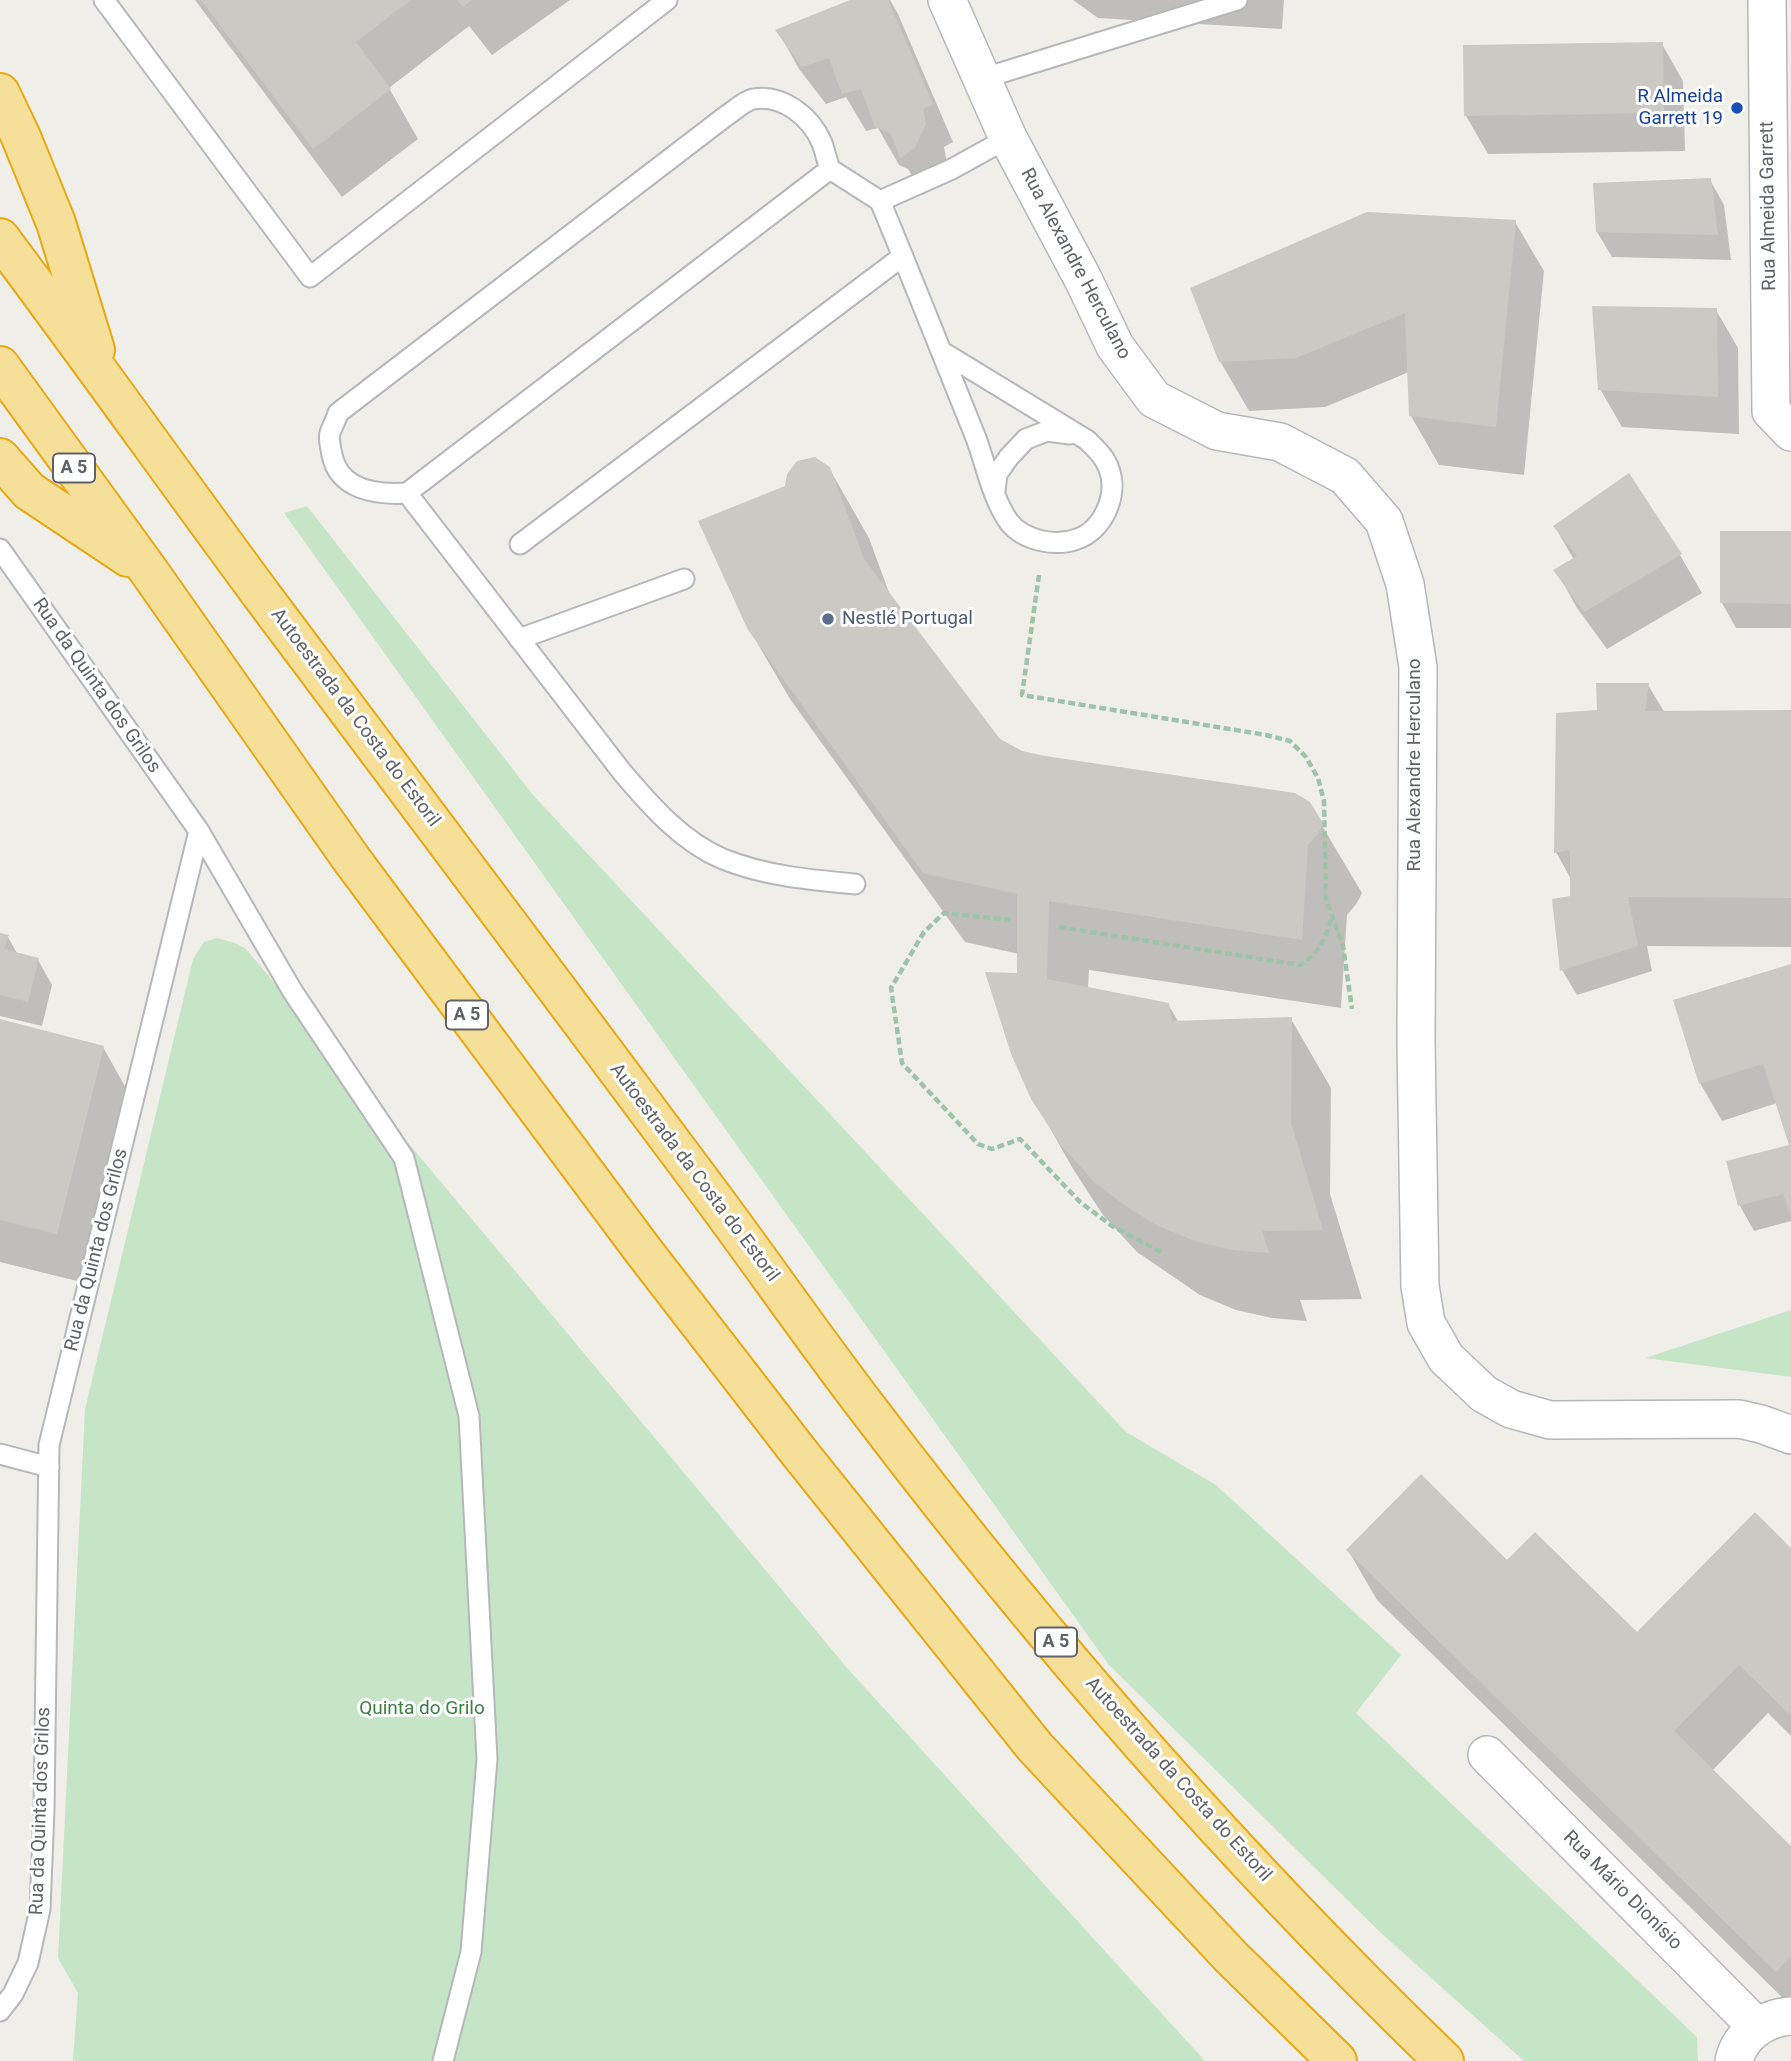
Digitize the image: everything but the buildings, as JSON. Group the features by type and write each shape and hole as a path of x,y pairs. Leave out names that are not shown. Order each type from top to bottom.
{"highway":[{"path":"0,93 56,223 103,376"},
{"name":"Autoestrada da Costa do Estoril","path":"0,238 260,592 707,1189 870,1413 982,1554 1094,1688 1241,1854 1380,1999 1444,2061"},
{"name":"A 5","path":"0,366 148,570 352,860 642,1250 807,1461 1035,1747 1230,1956 1336,2061"},
{"path":"0,458 29,491 148,570"}],"street":[{"name":"Rua Alexandre Herculano","path":"947,0 1008,138 1083,279 1115,346 1154,399 1217,431 1280,442 1345,476 1384,521 1405,584 1418,667 1416,1042 1420,1286 1426,1323 1446,1358 1484,1394 1511,1409 1550,1420 1739,1419 1761,1423 1791,1435"},
{"name":"Rua Almeida Garrett","path":"1775,6 1781,422"},
{"name":"Rua Mário Dionísio","path":"1487,1755 1774,2021 1745,2039 1734,2061"}],"lane":[{"path":"104,0 310,277 667,0"},
{"path":"981,79 1237,0"},
{"path":"830,169 407,493 382,495 365,491 346,478 334,464 329,436 338,413 751,99 770,99 789,105 808,121 822,143 830,169 880,201 998,502 1011,524 1049,544 1069,542 1089,535 1101,523 1109,504 1110,471 1101,454 1078,435 941,351"},
{"path":"880,201 952,169 1008,138"},
{"path":"520,544 903,256"},
{"path":"995,491 997,474 1026,439 1047,431 1078,435"},
{"path":"407,493 643,797 697,844 723,858 802,879 855,884"},
{"name":"Rua da Quinta dos Grilos","path":"0,549 199,831 49,1446 40,1909 28,1963 13,1994 0,2011"},
{"path":"519,639 684,579"},
{"path":"199,831 293,992 404,1158 469,1416 486,1759 471,1952 443,2061"},
{"path":"0,1454 49,1467"}],"path":[{"path":"1039,575 1022,695 1266,735 1290,741 1306,757 1318,778 1324,801 1326,899 1343,946 1352,1009"},
{"path":"1010,920 944,913 924,932 891,988 902,1063 978,1144 992,1149 1020,1139 1091,1210 1111,1226 1163,1253"},
{"path":"1059,927 1300,964 1312,957 1322,946 1332,916"}],"green space":[{"path":"307,506 533,795 1126,1432 1216,1485 1401,1655 1356,1713 1697,2037 1698,2061 1524,2061 1382,1934 1109,1665 284,513"},
{"name":"Quinta do Grilo","path":"217,938 246,949 848,1669 1205,2061 73,2061 78,1993 58,1958 85,1409 193,959 204,942"},
{"path":"1791,1310 1791,1377 1645,1358"}],"place":[{"name":"R Almeida Garrett 19","path":"1737,108"},
{"name":"Nestlé Portugal","path":"828,619"}]}
